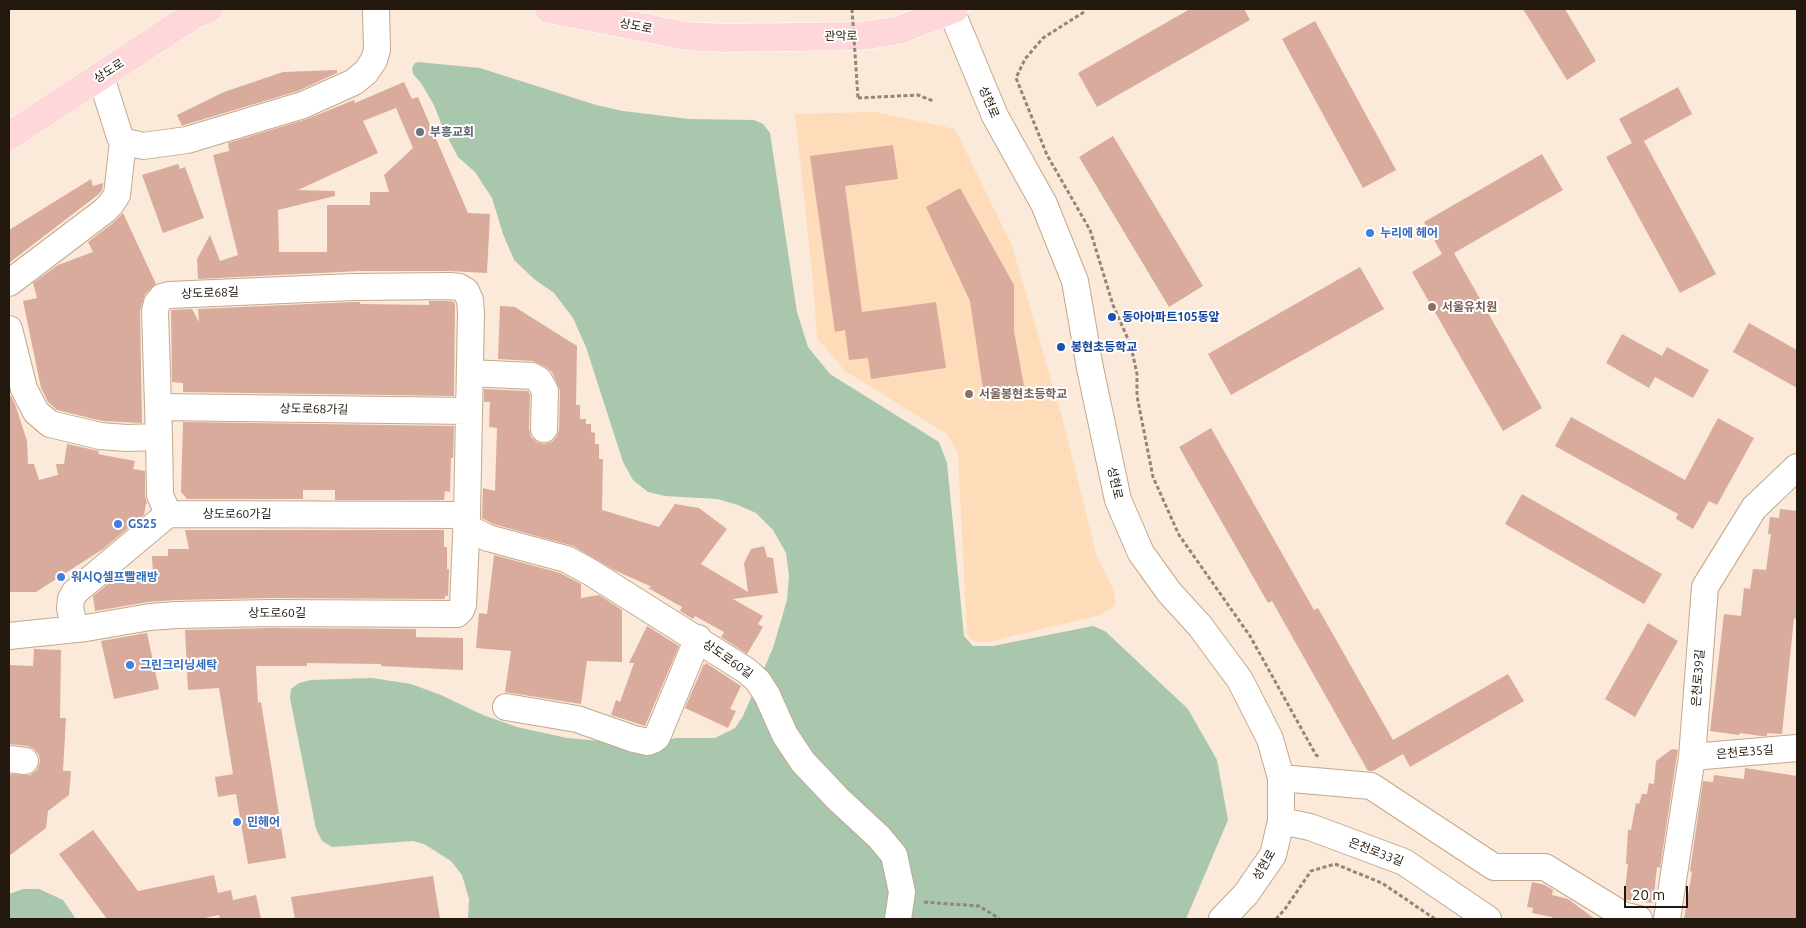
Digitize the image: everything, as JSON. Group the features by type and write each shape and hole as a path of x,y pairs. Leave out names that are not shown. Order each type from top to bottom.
{"main road":[{"name":"상도로","path":"9,136 195,14 209,9"},
{"name":"상도로","path":"550,9 686,36 723,38"},
{"name":"관악로","path":"723,38 862,36 899,30 953,9"}],"street":[{"path":"123,141 143,146 187,140 302,105 354,82 366,72 374,60 377,50 376,9"},
{"name":"성현로","path":"953,9 994,116 1044,204 1075,281 1090,368 1118,500 1141,553 1170,592 1200,626 1240,680 1270,739 1281,778 1281,821 1273,855 1246,894 1222,919"},
{"path":"9,283 112,204 117,196 123,141 120,137 101,76"},
{"name":"상도로68길","path":"158,437 159,406 155,311 157,303 162,297 169,295 353,287 459,287 466,291 470,300 469,411"},
{"path":"9,330 24,389 36,412 50,424 100,436 127,438 158,437 160,495 168,514 74,592 70,608 74,629"},
{"path":"470,373 532,376 539,380 544,391 544,429"},
{"name":"상도로68가길","path":"159,406 469,411"},
{"name":"상도로60길","path":"9,636 176,615 271,613 458,614 463,605 469,411"},
{"name":"은천로39길","path":"1666,919 1692,757 1705,586 1754,508 1797,467"},
{"name":"상도로60가길","path":"168,514 466,521"},
{"name":"상도로60길","path":"466,521 488,538 566,559 698,638 747,671 758,681 767,695 785,735 803,762 838,799 879,837 894,855 902,892 900,910"},
{"path":"506,707 577,719 641,741 648,742 654,740 657,737 698,638"},
{"name":"은천로35길","path":"1692,757 1797,748"},
{"path":"1281,778 1371,786 1494,867 1545,867 1623,915 1639,919"},
{"name":"은천로33길","path":"1281,821 1310,827 1404,862 1488,919"}],"path":[{"path":"852,9 858,98 918,95 933,101"},
{"path":"1084,12 1043,38 1025,60 1016,78 1047,155 1090,230 1113,305 1131,346 1153,477 1179,535 1250,636 1316,755 1339,768 1338,783"},
{"path":"1276,919 1311,871 1334,864 1382,883 1435,919"},
{"path":"900,910 979,906 1000,919"}],"shaded area":[{"name":"서울봉현초등학교","path":"876,112 955,129 1012,246 1062,417 1096,554 1113,589 1116,603 1100,615 992,641 974,642 967,634 958,453 947,434 845,371 817,338 813,281 795,114"}],"green space":[{"path":"418,62 480,68 596,105 623,111 689,119 754,120 763,124 770,133 797,312 808,347 830,374 939,442 947,463 964,636 973,646 993,646 1093,626 1105,631 1188,709 1217,760 1228,820 1186,919 468,919 469,899 462,875 451,861 424,844 413,841 332,847 322,841 316,829 290,698 291,689 299,683 311,680 372,678 411,684 441,695 483,715 517,727 567,738 622,743 663,741 676,738 715,738 735,728 743,716 773,648 787,600 789,576 786,553 773,530 756,513 717,499 665,496 648,492 633,480 623,462 586,347 573,318 554,293 534,279 514,260 503,234 492,198 475,172 458,157 444,131 434,105 421,83 413,74 412,68"},
{"path":"23,889 39,889 63,900 76,919 9,919 9,894"}],"building":[{"path":"1190,9 1244,9 1250,20 1097,107 1078,73"},
{"path":"1523,9 1565,9 1596,61 1567,80"},
{"path":"1315,21 1396,170 1363,188 1282,39"},
{"path":"337,70 337,73 298,91 182,126 177,115 224,92 283,72"},
{"path":"404,82 412,99 418,97 468,213 490,214 487,273 360,271 198,279 197,259 210,235 220,261 238,255 213,155 229,151 228,143 307,119 354,100 355,103","holes":["396,108 413,148 384,175 389,192 370,192 370,205 327,205 327,252 279,252 278,210 335,196 335,191 298,190 378,153 363,121"]},
{"path":"1678,87 1692,114 1644,141 1716,274 1680,293 1606,157 1632,143 1619,119"},
{"path":"1113,136 1203,286 1169,307 1079,157"},
{"path":"893,145 898,179 845,186 862,312 936,302 946,368 871,379 868,358 849,360 845,330 835,332 810,156"},
{"path":"1542,154 1563,190 1454,253 1542,408 1503,431 1412,272 1442,254 1424,222"},
{"path":"178,164 180,169 185,167 204,218 163,233 142,175"},
{"path":"91,179 93,186 103,183 99,194 9,263 9,230"},
{"path":"960,188 1014,285 1014,331 1024,386 983,389 970,301 926,207"},
{"path":"123,213 156,284 145,294 140,311 142,423 102,421 57,410 48,402 41,388 23,301 37,298 33,283 58,265 93,252 88,242"},
{"path":"1360,267 1384,309 1231,395 1208,354"},
{"path":"429,301 449,301 455,304 454,396 183,392 183,383 172,382 171,310 192,309 199,322 198,309 353,302 360,302 360,304 429,305"},
{"path":"500,306 515,307 577,346 576,405 580,405 580,419 586,419 586,424 591,424 591,432 595,433 595,444 599,444 599,459 603,459 602,510 659,527 675,504 699,508 727,529 701,564 748,592 744,563 751,549 764,546 767,557 773,558 778,593 733,599 763,616 758,624 763,627 747,654 721,637 724,632 695,616 693,619 680,611 682,607 648,588 652,587 614,570 573,546 493,524 482,518 483,488 495,491 497,428 489,427 490,402 484,402 484,389 528,391 530,395 529,429 531,437 537,442 544,444 552,442 557,436 559,429 560,391 552,372 533,361 498,359"},
{"path":"1749,323 1797,350 1797,388 1733,352"},
{"path":"1622,334 1662,356 1667,347 1709,370 1693,398 1655,377 1649,388 1606,363"},
{"path":"9,396 11,396 15,404 27,441 28,464 34,464 39,480 58,475 56,464 64,464 67,444 99,451 98,454 135,461 133,469 145,471 147,504 144,515 103,549 36,592 9,592"},
{"path":"1571,417 1685,480 1718,418 1754,438 1717,505 1709,501 1693,529 1676,519 1678,514 1555,446"},
{"path":"183,422 454,426 450,492 445,491 444,500 335,500 335,490 303,490 303,499 187,499 181,492"},
{"path":"1211,428 1314,610 1318,608 1393,740 1508,674 1524,701 1410,767 1403,754 1373,771 1368,771 1272,601 1268,603 1179,447"},
{"path":"1522,494 1662,574 1644,604 1505,524"},
{"path":"1780,509 1797,511 1797,619 1794,618 1782,734 1767,733 1767,736 1761,736 1710,731 1724,614 1741,616 1744,588 1750,589 1753,569 1766,570 1771,534 1768,534 1770,517 1779,518"},
{"path":"185,530 444,530 444,547 447,547 447,569 449,569 448,596 445,596 445,599 271,598 176,600 148,602 95,611 93,596 114,579 153,575 152,556 168,556 168,549 189,549"},
{"path":"494,555 560,573 581,584 581,598 599,595 622,610 622,662 587,661 581,704 505,692 511,651 476,648 479,613 487,614"},
{"path":"1648,623 1678,641 1635,717 1605,699"},
{"path":"647,626 679,646 645,726 611,715 616,700 620,702 634,663 629,663"},
{"path":"271,628 416,629 416,637 463,638 463,670 381,666 381,664 307,663 307,666 256,666 258,703 261,702 286,858 248,864 236,794 218,797 215,777 233,774 219,688 188,690 185,630"},
{"name":"그린크리닝세탁","path":"147,633 159,689 114,699 101,641"},
{"path":"34,649 61,650 60,718 66,718 63,771 71,771 69,795 48,811 46,828 9,856 9,774 30,775 37,770 40,762 39,755 34,749 27,746 9,744 9,665 33,666"},
{"path":"706,663 741,686 730,709 736,711 728,728 685,708"},
{"path":"1672,749 1678,750 1660,868 1657,867 1653,903 1627,900 1624,898 1628,864 1626,864 1628,830 1631,830 1636,803 1639,804 1642,794 1647,794 1649,783 1654,784 1656,761"},
{"path":"1745,768 1797,776 1797,919 1684,919 1692,872 1690,871 1703,781 1713,782 1714,775 1744,779"},
{"path":"93,830 138,891 214,875 218,893 231,890 233,900 256,895 261,919 220,919 219,915 200,919 107,919 59,854"},
{"path":"433,876 440,919 295,919 291,897"},
{"path":"1532,882 1545,885 1553,890 1552,895 1568,899 1595,919 1552,919 1552,917 1532,913 1533,908 1527,907"}],"place":[{"name":"부흥교회","path":"420,132"},
{"name":"누리에 헤어","path":"1370,233"},
{"name":"서울유치원","path":"1432,307"},
{"name":"동아아파트105동앞","path":"1112,317"},
{"name":"봉현초등학교","path":"1061,347"},
{"name":"서울봉현초등학교","path":"969,394"},
{"name":"GS25","path":"118,524"},
{"name":"워시Q셀프빨래방","path":"61,577"},
{"name":"그린크리닝세탁","path":"130,665"},
{"name":"민헤어","path":"237,822"}]}
